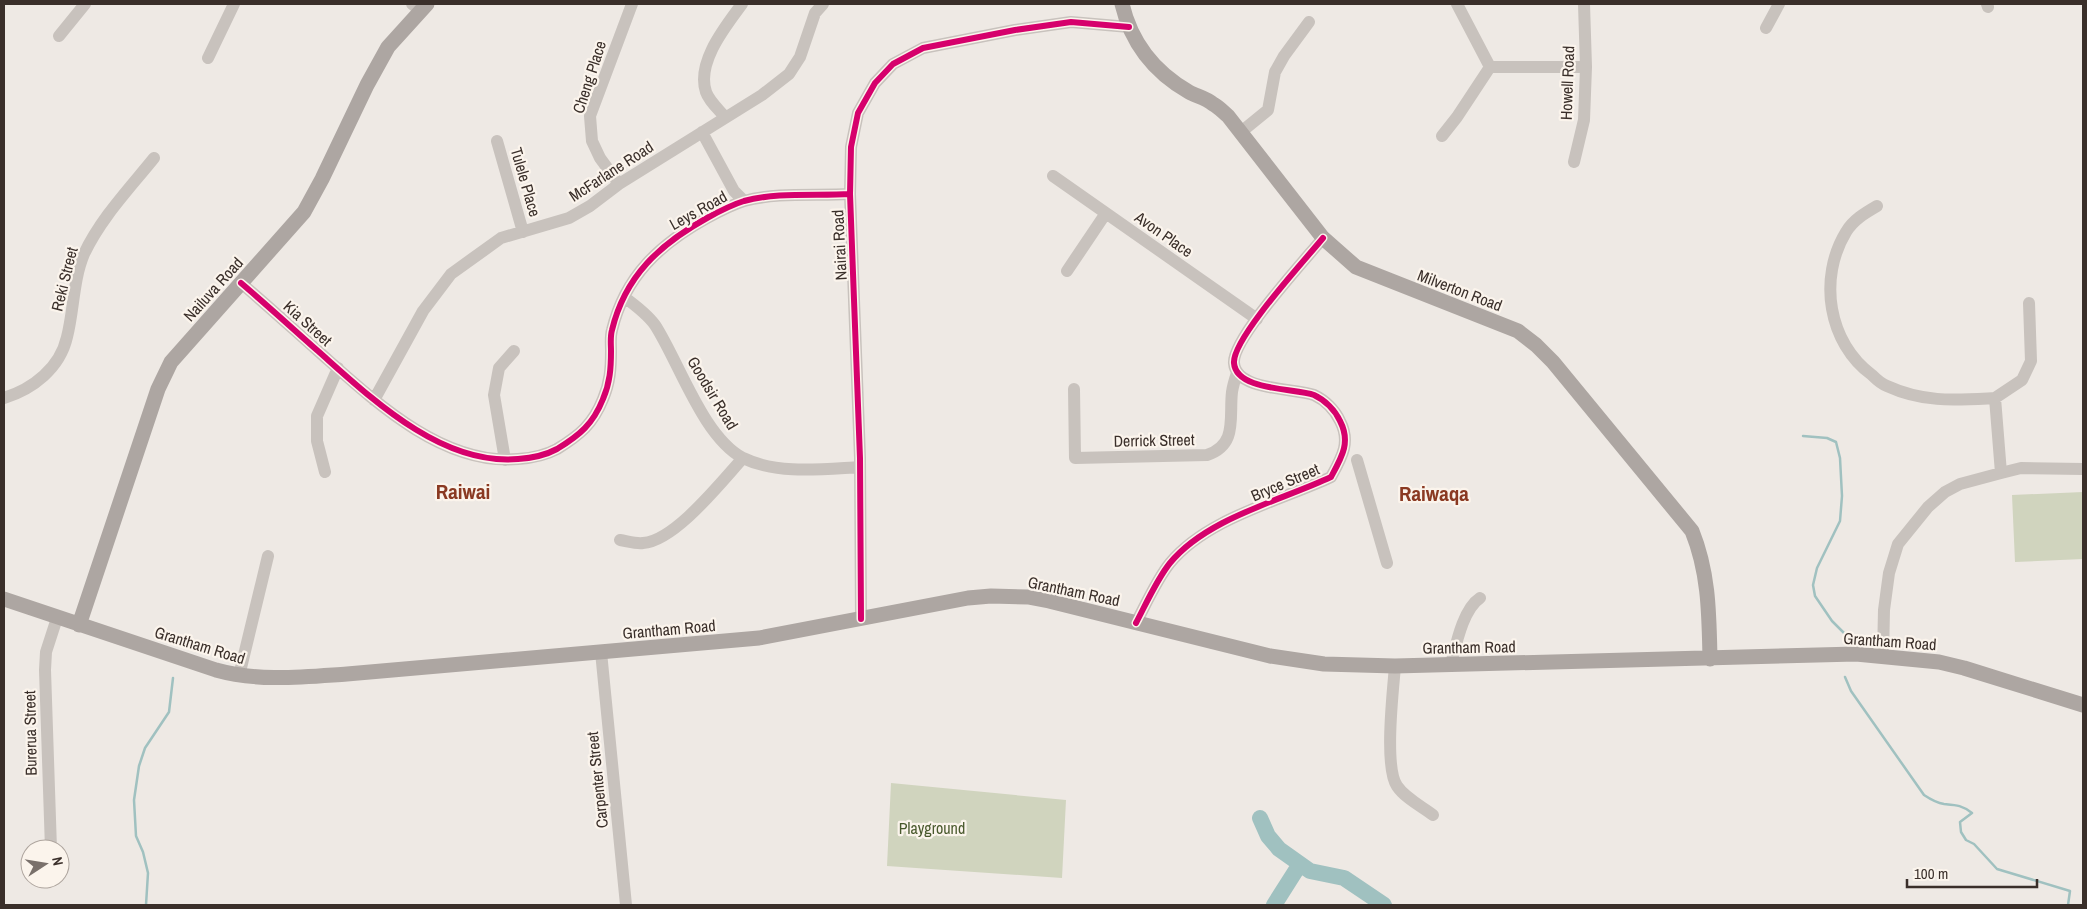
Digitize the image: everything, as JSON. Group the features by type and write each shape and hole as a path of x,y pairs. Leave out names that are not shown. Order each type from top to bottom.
{"main road":[{"name":"Milverton Road","path":"1122,4 1129,27 1143,52 1161,73 1189,92 1212,103 1228,116 1323,238 1356,267 1518,331 1553,362 1692,531 1701,553 1708,590 1710,659"},
{"name":"Nailuva Road","path":"79,625 158,389 171,362 304,212 388,46 420,6"},
{"name":"Grantham Road","path":"4,599 57,618 239,676 286,678 330,675 758,638 968,598 1011,596 1049,601 1270,656 1324,664 1395,666 1856,654 1939,662 2083,705"}],"street":[{"path":"59,36 85,4"},
{"path":"208,58 234,4"},
{"name":"Cheng Place","path":"619,184 596,150 590,128 590,116 632,4"},
{"path":"725,117 706,93 704,77 708,59 717,38 742,4"},
{"name":"McFarlane Road","path":"374,400 423,311 451,274 502,238 569,218 590,206 619,184 762,95 790,74 800,57 815,13 823,4"},
{"path":"1457,4 1490,67"},
{"name":"Howell Road","path":"1574,162 1584,120 1586,67 1584,4"},
{"path":"1766,28 1779,4"},
{"name":"Nairai Road","path":"861,619 860,467 850,194 851,147 858,113 875,83 894,64 923,48 1015,30 1071,22 1129,27"},
{"path":"1240,132 1268,110 1276,72 1284,56 1309,22"},
{"path":"1490,67 1586,67"},
{"path":"1442,136 1490,67"},
{"path":"702,132 734,190 744,201"},
{"name":"Tulele Place","path":"497,141 523,232"},
{"name":"Reki Street","path":"4,398 17,394 37,381 58,358 67,338 74,292 83,256 99,226 154,158"},
{"name":"Avon Place","path":"1053,176 1257,319"},
{"name":"Leys Road","path":"356,385 408,425 430,437 480,456 505,460 542,456 578,436 592,420 603,400 610,375 611,332 624,297 632,282 649,260 667,243 708,218 744,201 774,197 850,194"},
{"path":"1877,206 1860,216 1846,230 1834,254 1831,275 1831,304 1836,330 1848,351 1864,370 1886,386 1912,395 1937,400 1995,398 2022,380 2031,361 2029,303"},
{"path":"1066,271 1106,213"},
{"path":"1237,373 1234,364 1236,351 1257,319 1323,238"},
{"name":"Kia Street","path":"241,283 356,385"},
{"name":"Goodsir Road","path":"624,297 641,310 655,325 688,387 717,435 743,458 769,466 798,469 860,467"},
{"path":"505,460 494,395 500,368 514,351"},
{"path":"325,472 317,441 317,416 338,368"},
{"name":"Derrick Street","path":"1074,389 1076,458 1207,455 1218,452 1229,434 1232,422 1232,392 1237,373"},
{"name":"Bryce Street","path":"1136,623 1169,564 1188,545 1239,516 1332,477 1339,462 1345,447 1346,432 1338,416 1326,402 1314,395 1250,382 1237,373"},
{"path":"1995,398 2001,472"},
{"path":"620,540 644,543 664,535 681,524 743,458"},
{"path":"1357,460 1386,564"},
{"path":"1883,656 1884,610 1889,572 1898,544 1928,507 1945,492 1960,484 2001,472 2021,468 2083,469"},
{"path":"239,676 268,556"},
{"path":"1451,664 1466,616 1471,606 1480,598"},
{"name":"Burerua Street","path":"50,839 45,665 48,643 57,618"},
{"name":"Carpenter Street","path":"601,652 626,905"},
{"path":"1395,666 1391,768 1393,778 1398,787 1410,799 1433,815"}],"green space":[{"path":"2083,492 2083,559 2015,562 2012,495"},
{"name":"Playground","path":"891,783 1066,800 1062,878 887,866"}],"waterway":[{"path":"1803,436 1827,438 1836,442 1840,458 1842,496 1840,521 1817,568 1813,585 1815,596 1832,621 1846,635"},
{"path":"1845,677 1851,691 1924,795 1939,803 1962,807 1972,813 1960,822 1961,832 1966,840 1974,844 1997,869 2070,891 2068,905"},
{"path":"146,905 148,873 143,852 136,836 134,800 139,766 145,748 169,712 173,678"},
{"path":"1260,818 1268,836 1279,849 1310,871 1344,878 1384,905"},
{"path":"1274,905 1300,864"}],"cycle path":[{"path":"861,619 860,458 850,194 851,147 858,113 875,83 893,64 923,48 1015,30 1071,22 1129,27"},
{"path":"241,283 361,389 409,425 435,440 462,452 489,458 529,458 548,453 565,444 579,434 595,415 609,381 611,335 626,293 635,278 647,264 674,239 707,218 744,201 783,195 850,194"},
{"path":"1136,623 1165,569 1185,547 1224,522 1331,477 1339,463 1344,449 1345,436 1338,417 1329,406 1314,395 1255,384 1237,372 1234,363 1245,336 1257,319 1286,281 1323,238"}],"district":[{"name":"Raiwai","path":"463,491"},
{"name":"Raiwaqa","path":"1434,493"}]}
